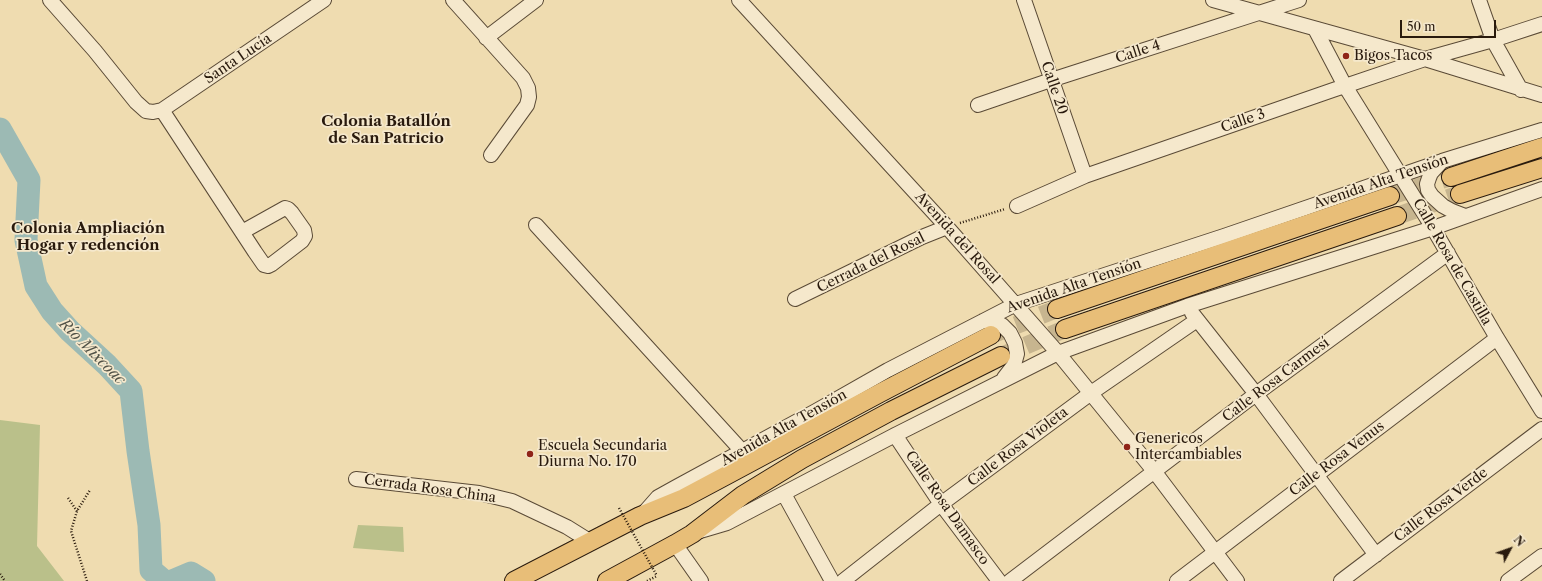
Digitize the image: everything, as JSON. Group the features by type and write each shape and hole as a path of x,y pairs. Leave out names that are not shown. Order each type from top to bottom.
{"main road":[{"name":"Avenida Alta Tensión","path":"1451,177 1542,147"},
{"path":"1460,194 1542,168"},
{"name":"Avenida Alta Tensión","path":"1056,309 1390,196"},
{"path":"1065,329 1397,216"},
{"name":"Avenida Alta Tensión","path":"514,581 640,516 684,498 723,478 880,393 987,328"},
{"path":"607,581 692,534 744,495 802,459 891,411 1001,356"}],"street":[{"path":"50,0 95,51 136,102 156,111 242,232 262,263 266,266 270,266 302,242 305,236 304,230 290,210 285,208 242,232"},
{"name":"Santa Lucía","path":"156,111 324,0"},
{"path":"453,0 523,78 528,88 529,97 527,105 491,155"},
{"path":"486,38 536,0"},
{"name":"Avenida del Rosal","path":"739,0 1016,304 1154,471 1237,581"},
{"name":"Calle 20","path":"1024,0 1085,176"},
{"path":"1213,0 1257,6 1315,29 1425,59 1521,90 1542,95"},
{"name":"Calle 4","path":"978,105 1257,6 1299,0"},
{"path":"1479,0 1493,40 1521,90"},
{"name":"Calle 3","path":"1017,206 1085,176 1425,59 1493,40 1542,24"},
{"name":"Calle Rosa de Castilla","path":"1315,29 1345,86 1401,175 1542,411"},
{"name":"Avenida Alta Tensión","path":"640,516 658,497 888,370 987,328 1016,304 1224,236 1442,161 1542,130"},
{"path":"1442,161 1431,173 1427,184 1428,190 1443,206 1465,216"},
{"path":"692,534 727,523 1000,381 1058,353 1187,306 1433,228 1542,189"},
{"path":"536,225 742,451"},
{"name":"Cerrada del Rosal","path":"795,299 922,237 947,227"},
{"name":"Calle Rosa Carmesí","path":"1010,581 1256,394 1448,253"},
{"path":"1187,306 1256,394 1376,555"},
{"name":"Calle Rosa Violeta","path":"843,581 941,504 1091,393 1197,320"},
{"path":"987,328 992,321 1002,326 1010,333 1015,343 1017,354 1014,365 1008,374 1000,381"},
{"name":"Calle Rosa Venus","path":"1177,581 1497,338"},
{"name":"Calle Rosa Verde","path":"1341,581 1542,429"},
{"name":"Calle Rosa Damasco","path":"896,435 941,504 999,581"},
{"name":"Cerrada Rosa China","path":"356,479 479,493 512,501 567,527 591,542"},
{"path":"784,494 832,581"},
{"path":"675,544 701,581"},
{"path":"1508,581 1542,556"}],"path":[{"path":"947,227 1017,206"},
{"path":"87,581 71,531 77,511 90,490"},
{"path":"68,498 77,511"},
{"path":"619,508 656,576 647,581"},
{"path":"0,574 5,581"}],"green space":[{"path":"0,420 40,425 37,546 64,581 0,581"},
{"path":"358,525 403,527 404,552 353,548"}],"waterway":[{"name":"Río Mixcoac","path":"0,129 29,180 26,240 36,286 52,311 70,331 107,365 131,391 149,525 151,570 164,581"},
{"name":"Río Mixcoac","path":"172,581 191,573 204,581"}],"tunnel":[{"path":"1390,196 1451,177"},
{"path":"1397,216 1460,194"},
{"path":"991,335 1057,309"},
{"path":"1001,356 1065,329"}],"place":[{"name":"Bigos Tacos","path":"1346,56"},
{"name":"Genericos Intercambiables","path":"1127,447"},
{"name":"Escuela Secundaria Diurna No. 170","path":"530,454"}],"district":[{"name":"Colonia Batallón de San Patricio","path":"386,130"},
{"name":"Colonia Ampliación Hogar y redención","path":"88,238"}]}
